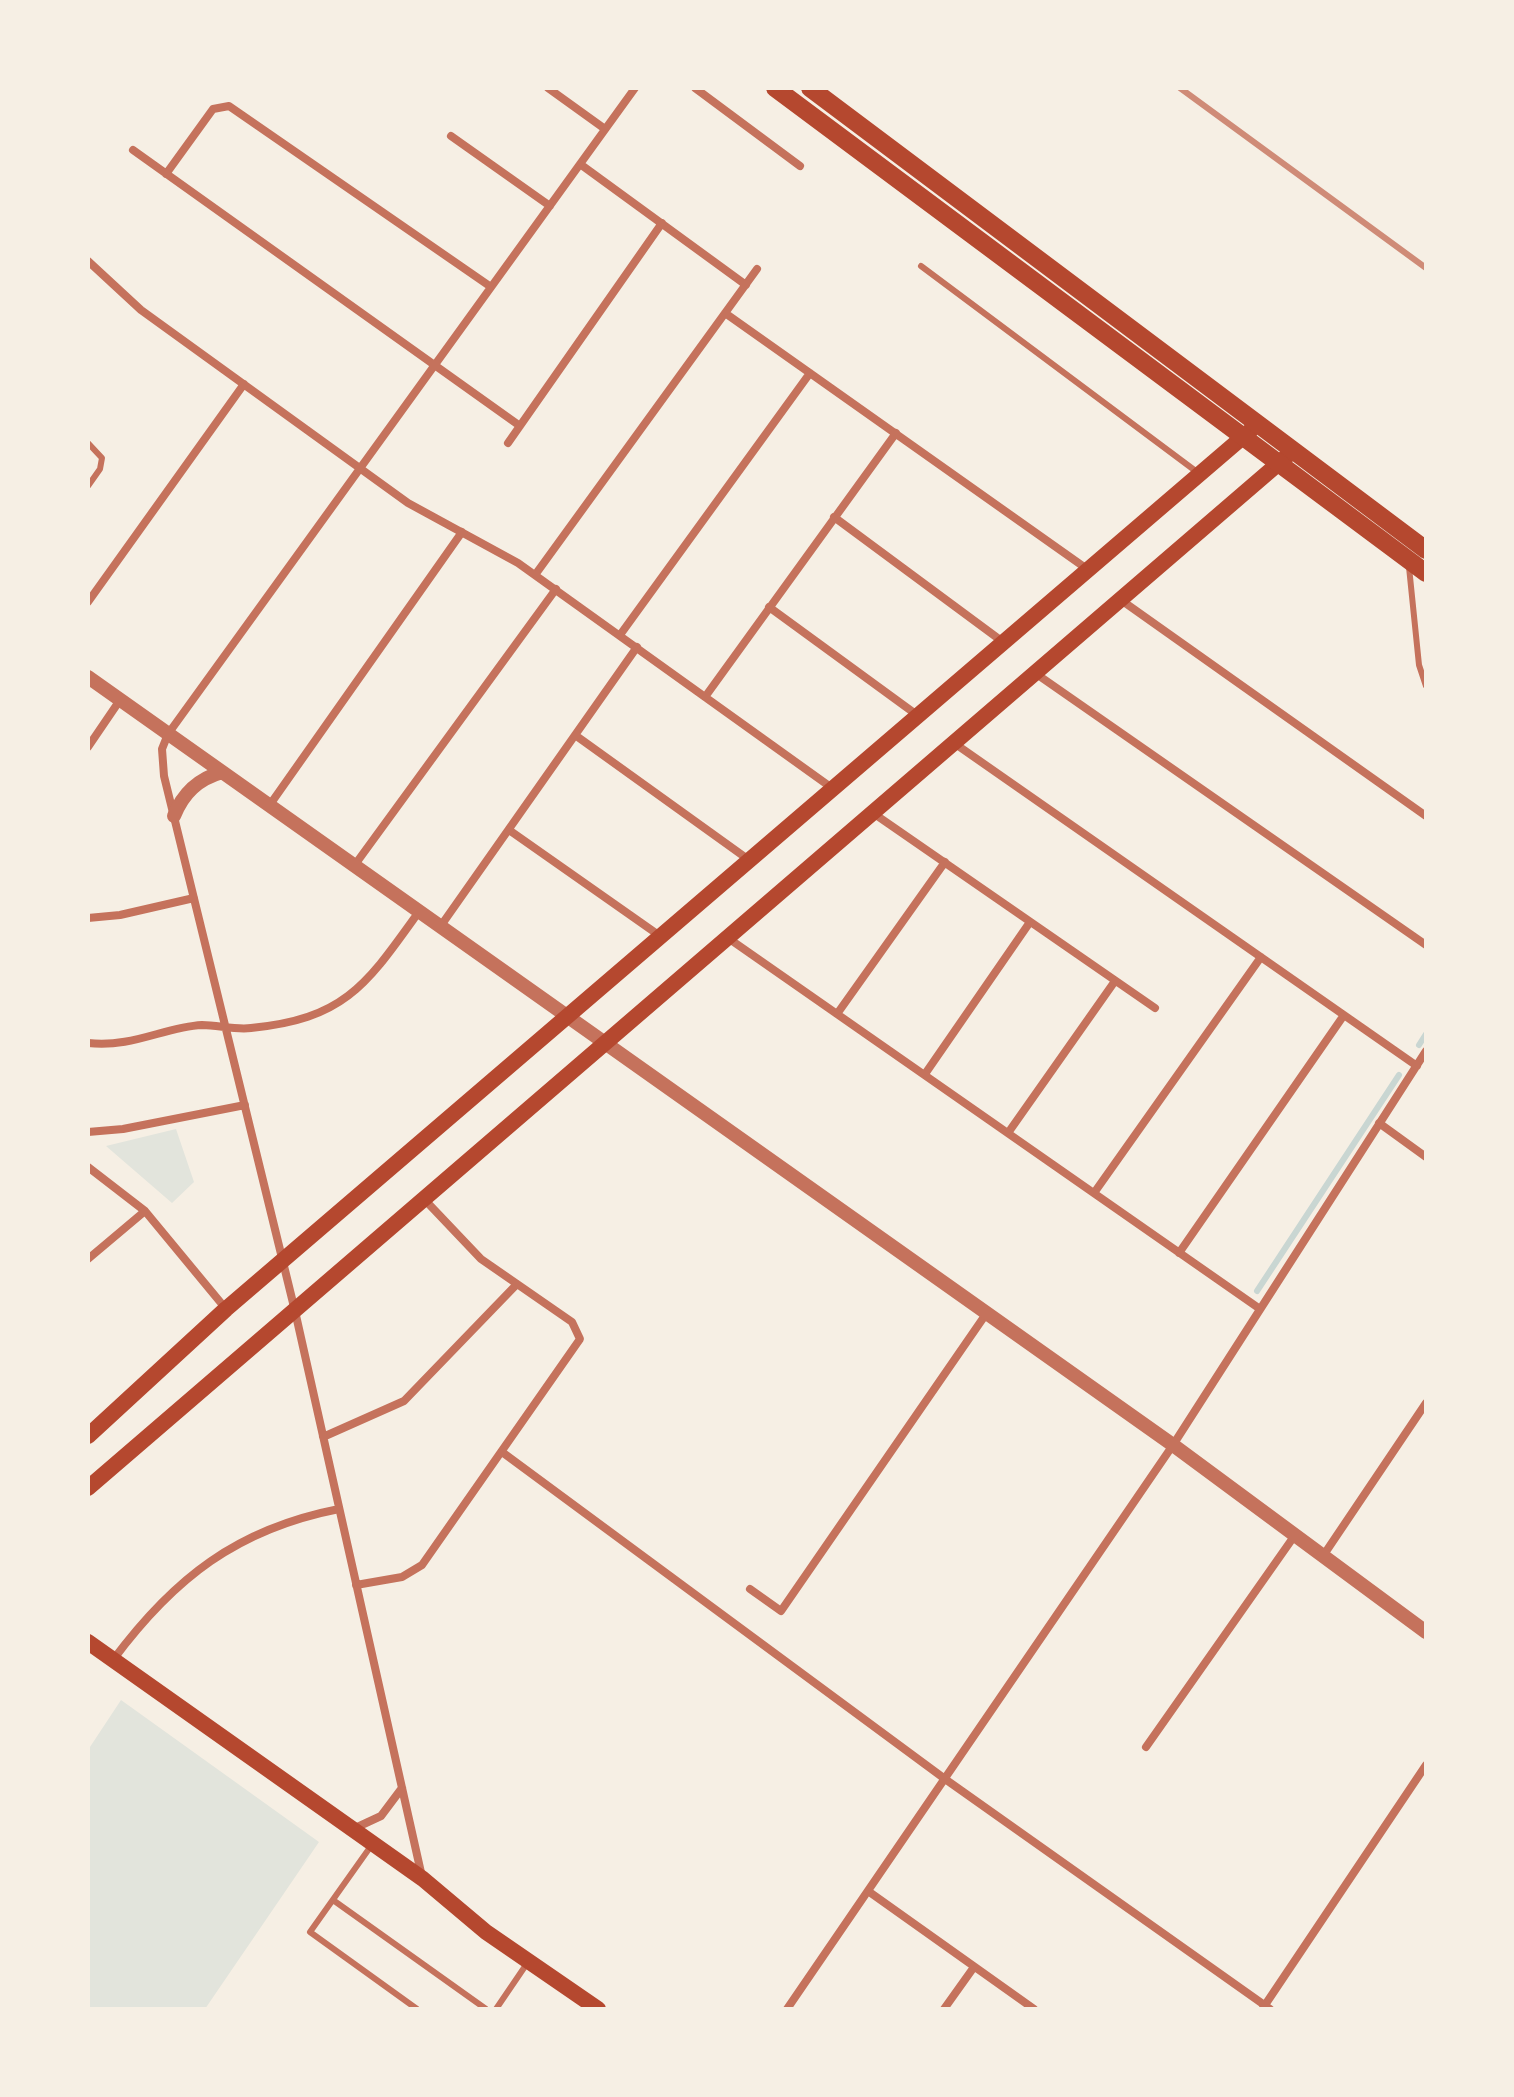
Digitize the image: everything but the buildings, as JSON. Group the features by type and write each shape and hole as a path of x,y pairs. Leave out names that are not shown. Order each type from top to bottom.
{"main road":[{"path":"775,88 1244,437 1286,457 1426,550"},
{"path":"810,88 1258,424 1286,457 1426,573"},
{"path":"88,1436 226,1309 1258,424"},
{"path":"88,1488 1286,457"},
{"path":"88,1642 423,1879 458,1910 598,2009"}],"street":[{"path":"548,88 605,129"},
{"path":"423,1879 295,1311 162,761 168,734 635,88"},
{"path":"695,88 800,166"},
{"path":"166,174 213,109 229,106 491,287"},
{"path":"451,136 550,206"},
{"path":"133,150 520,426"},
{"path":"580,164 746,285"},
{"path":"508,443 662,223"},
{"path":"88,261 141,310 408,503 556,589 832,788"},
{"path":"535,575 757,269"},
{"path":"725,313 1087,569"},
{"path":"620,635 810,373"},
{"path":"88,602 244,384"},
{"path":"705,697 896,433"},
{"path":"834,517 1003,642"},
{"path":"269,806 462,532"},
{"path":"354,866 556,589"},
{"path":"1121,600 1426,816"},
{"path":"769,607 917,715"},
{"path":"439,928 637,647"},
{"path":"1035,673 1426,945"},
{"path":"88,677 603,1045 1173,1445 1426,1632"},
{"path":"88,747 120,700"},
{"path":"575,735 749,860"},
{"path":"954,743 1417,1066"},
{"path":"174,816 179,804 196,784 222,772"},
{"path":"873,813 1155,1008"},
{"path":"509,830 660,936"},
{"path":"837,1014 945,862"},
{"path":"88,918 120,915 194,898"},
{"path":"88,1043 141,1040 200,1025 250,1028 311,1016 337,1005 370,979 418,913"},
{"path":"925,1074 1030,922"},
{"path":"728,938 1260,1309"},
{"path":"1094,1193 1261,957"},
{"path":"1008,1133 1115,981"},
{"path":"1179,1253 1344,1015"},
{"path":"787,2009 1173,1445 1426,1051"},
{"path":"88,1132 123,1129 245,1105"},
{"path":"1379,1123 1426,1157"},
{"path":"88,1167 145,1211 226,1309"},
{"path":"356,1585 402,1577 422,1565 580,1339 572,1322 472,1252 424,1199"},
{"path":"88,1259 145,1211"},
{"path":"323,1437 404,1401 517,1284"},
{"path":"750,1589 781,1611 986,1314"},
{"path":"1323,1556 1426,1403"},
{"path":"502,1452 945,1779 1265,2008 1426,1765"},
{"path":"113,1660 162,1599 214,1557 265,1530 339,1509"},
{"path":"1146,1747 1295,1535"},
{"path":"353,1829 381,1816 402,1788"},
{"path":"868,1891 1034,2009"},
{"path":"944,2009 974,1967"}],"lane":[{"path":"921,266 1200,474"},
{"path":"88,443 102,458 100,469 88,486"},
{"path":"1409,559 1419,665 1426,686"},
{"path":"373,1844 310,1932 417,2009"},
{"path":"333,1900 486,2009"},
{"path":"496,2009 529,1961"}],"shaded area":[{"path":"176,1129 194,1182 172,1203 106,1146"},
{"path":"121,1700 319,1842 205,2009 88,2009 88,1750"}],"waterway":[{"path":"1419,1045 1426,1034"},
{"path":"1257,1291 1399,1075"}],"railway":[{"path":"1180,88 1426,268"}]}
